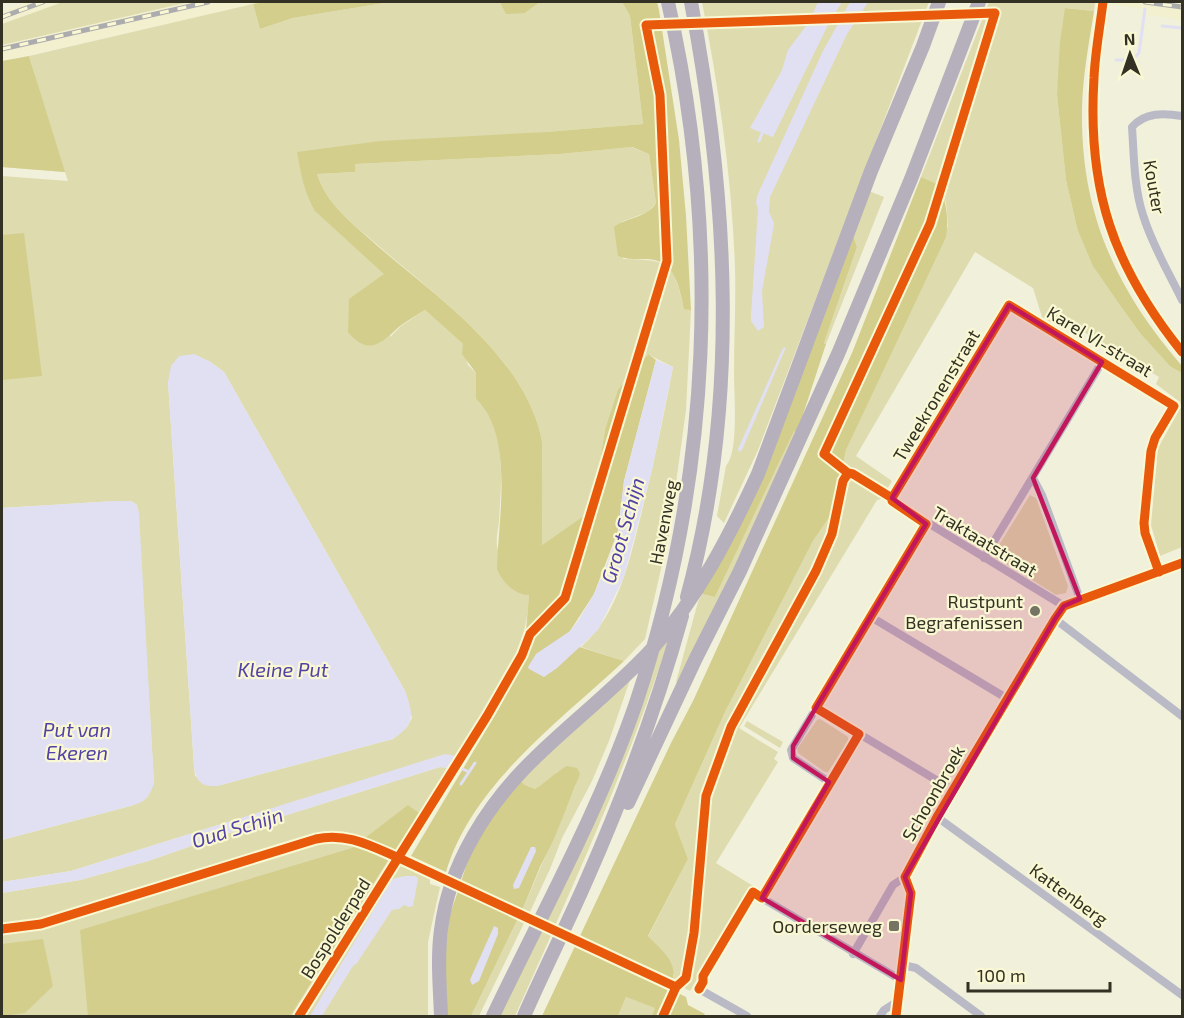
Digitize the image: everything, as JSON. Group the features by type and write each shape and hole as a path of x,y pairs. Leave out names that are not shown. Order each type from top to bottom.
{"highway":[{"name":"Havenweg","path":"493,1017 573,852 625,732 662,618 685,511 697,417 703,290 694,158 681,63 669,2"},
{"path":"524,1017 588,879 640,750 669,668 694,571 712,466 719,403 723,330 722,244 715,156 691,2"},
{"path":"441,1017 438,975 441,930 450,891 466,849 477,830 514,780 535,758 624,678 674,623 694,595 736,523 758,474 871,171 939,2"},
{"path":"588,879 608,845 692,666 740,571 807,424 911,179 979,2"}],"main road":[{"path":"1104,2 1096,49 1092,110 1094,158 1102,204 1119,253 1141,296 1182,352"}],"street":[{"name":"Kouter","path":"1182,116 1152,115 1137,121 1132,127 1137,182 1143,214 1155,246 1182,300"},
{"name":"Karel VI-straat","path":"1009,305 1174,406 1155,438 1151,450 1144,522 1145,533 1159,572"},
{"name":"Tweekronenstraat","path":"892,501 1009,305"},
{"path":"984,558 1102,362"},
{"path":"1033,478 1046,506 1080,599"},
{"name":"Traktaatstraat","path":"892,501 1064,606"},
{"path":"829,782 793,758 791,755 793,746 927,524"},
{"path":"1064,606 1182,563"},
{"name":"Schoonbroek","path":"853,954 893,885 904,876 1064,606"},
{"path":"872,617 1008,699"},
{"path":"1055,619 1182,717"},
{"path":"816,708 953,790"},
{"path":"859,734 762,898 853,954 901,980"},
{"name":"Kattenberg","path":"937,817 1182,995"},
{"name":"Bospolderpad","path":"299,1017 399,858"},
{"path":"896,1017 911,893 904,876"},
{"path":"903,965 916,968 981,1017"},
{"path":"699,989 747,1017"},
{"path":"880,1017 884,1010 898,1001"}],"highlighted area":[{"path":"1009,305 1102,362 1033,478 1080,599 1064,606 1055,619 905,877 911,893 901,980 762,898 829,782 793,758 793,746 926,524 892,498"}],"shaded area":[{"path":"26,2 63,2 2,24 2,12"},
{"path":"63,2 189,2 2,45 2,24"},
{"path":"189,2 265,2 2,61 2,45"},
{"path":"265,2 390,2 293,18 260,29 253,4"},
{"path":"390,2 501,2 525,13 540,2 622,2 630,16 643,124 297,153 316,189 395,272 390,337 401,326 425,310 463,344 468,365 476,373 476,399 486,412 498,441 501,473 497,547 529,595 522,638 506,677 461,749 466,752 452,763 228,822 71,871 2,882 2,840 134,805 154,783 137,505 131,501 115,501 2,508 2,176 68,181 65,172 2,167 35,75 29,56 253,4 260,29 293,18","holes":["209,361 224,372 405,691 412,718 407,727 393,739 217,786 195,776 168,382"]},
{"path":"500,2 540,2 525,13 506,14"},
{"path":"622,2 657,2 659,10 679,140 691,310 684,309 674,276 664,264 656,260 628,259 618,256 614,227 642,215 656,203 649,154 632,147 560,154 355,164 355,172 317,174 335,206 476,331 498,355 516,380 531,407 542,439 542,545 592,510 605,430 618,390 648,354 656,360 624,481 618,531 594,594 570,631 570,644 624,661 546,731 497,782 476,810 458,840 446,872 411,856 524,662 517,656 526,631 529,595 510,587 502,579 497,569 502,479 496,434 488,415 476,399 476,373 462,354 463,344 425,310 375,345 362,344 348,332 349,299 384,274 315,211 306,190 297,152 380,141 643,124 630,16"},
{"path":"702,2 929,2 758,450 724,523 717,516 734,436 735,268 724,134"},
{"path":"989,2 1095,2 1094,11 1066,8 1057,95 1066,180 1077,228 1171,367 1182,373 1182,547 1160,556 1151,525 1158,448 1181,407 1180,402 1156,384 1159,377 1057,316 1052,323 1042,317 1033,288 975,252 856,456 892,481 881,499 877,500 739,728 778,752 774,759 778,762 716,863 753,886 690,991 672,982 674,975 648,937 688,859 675,824 725,712 813,541 833,512 846,450 948,226 946,203 940,185 921,177"},
{"path":"1113,2 1182,2 1182,20 1148,15 1148,9 1112,5"},
{"path":"1065,8 1094,11 1082,107 1087,181 1095,215 1120,277 1158,337 1182,366 1182,373 1171,367 1141,334 1120,305 1093,266 1077,228 1066,180 1057,95 1060,42"},
{"path":"29,56 65,172 2,167 2,61"},
{"path":"631,147 649,154 656,203 648,212 621,222 623,259 651,261 667,267 677,281 684,308 691,310 686,410 669,534 645,639 624,661 581,647 605,618 614,602 627,566 651,475 673,367 647,354 605,430 592,510 542,545 542,439 531,407 517,380 498,355 453,309 362,232 335,206 317,174 355,172 355,164 560,154"},
{"path":"921,177 940,185 946,211 946,237 846,450 833,512 813,541 725,712 675,824 688,859 648,936 671,962 674,975 672,982 579,938 693,701 852,353"},
{"path":"869,191 884,197 826,344 824,343 857,247 853,235"},
{"path":"24,233 42,376 2,380 2,235"},
{"path":"853,235 857,247 824,343 826,344 797,433 794,431 715,597 702,594"},
{"path":"794,430 797,433 733,574 677,683 698,602 702,594 715,597"},
{"path":"1030,495 1036,498 1068,586 1066,593 1056,595 995,557 996,550"},
{"path":"669,638 630,748 570,892 554,928 544,924 643,701 660,649"},
{"path":"630,680 609,741 592,781 562,838 528,916 521,913 576,785 558,771 548,782 535,789 520,780"},
{"path":"820,719 848,737 848,741 828,772 798,753 797,749"},
{"path":"747,721 783,742 780,748 744,726"},
{"path":"567,766 577,768 580,774 521,913 496,901 494,904 519,916 471,1016 445,1016 445,953 450,914 469,857 481,832 520,780 535,789"},
{"path":"440,767 449,768 421,814 408,805 419,817 394,857 401,863 430,875 430,884 440,887 428,942 428,1016 2,1016 2,893 80,880 148,861"},
{"path":"408,805 421,814 390,857 290,1016 88,1016 80,930 352,848"},
{"path":"519,916 526,919 479,1016 471,1016"},
{"path":"543,927 553,931 515,1016 500,1016"},
{"path":"43,939 53,986 25,1013 2,1016 2,944"},
{"path":"576,944 686,997 688,1005 705,1014 703,1016 652,1016 655,1008 626,997 618,1016 542,1016"},
{"path":"626,997 656,1008 652,1016 618,1016"}],"water":[{"path":"818,2 842,2 828,25 773,137 750,128 782,70 788,50 809,22"},
{"path":"850,2 868,2 847,34 770,197 769,212 774,223 762,291 764,327 758,331 751,321 757,196 822,53"},
{"path":"786,347 742,450 739,452 738,449 783,348"},
{"name":"Kleine Put","path":"194,354 224,372 405,691 411,718 405,729 393,739 217,786 203,784 196,776 168,382 171,366 179,356"},
{"path":"656,360 673,367 652,470 624,577 598,630 544,677 528,667 536,654 570,631 578,621 605,569 618,531 624,481"},
{"name":"Put van Ekeren","path":"131,501 137,505 139,513 154,783 147,797 134,805 2,840 2,508"},
{"path":"445,754 456,756 449,768 440,767 148,861 80,880 2,893 2,882 71,871"},
{"path":"531,847 535,847 536,851 519,888 514,889 513,885"},
{"path":"405,876 416,876 418,879 413,906 404,905 392,910 322,1016 310,1016 391,881"},
{"path":"494,926 498,928 498,934 479,981 472,985 470,980"}],"waterway":[{"path":"1116,60 1132,60 1139,53 1145,9"},
{"path":"1162,26 1182,28"},
{"name":"Groot Schijn","path":"759,141 763,131"},
{"name":"Oud Schijn","path":"450,763 469,772"},
{"name":"Oud Schijn","path":"461,784 475,763"}],"railway":[{"path":"2,17 43,2"},
{"path":"2,49 208,2"},
{"path":"1145,2 1182,7"}],"cycle path":[{"path":"1103,2 1096,50 1093,118 1095,156 1101,191 1122,257 1138,289 1182,352"},
{"path":"299,1016 487,716 522,655 530,634 565,598 667,261 660,95 646,25 995,13 930,224 824,454 848,473 892,498"},
{"path":"699,989 703,976 753,892 762,898 859,734 816,708 926,524 892,501 892,498 1009,305 1174,406 1155,438 1151,451 1144,523 1145,533 1159,572"},
{"path":"663,1016 676,987 686,978 694,933 706,796 731,727 816,571 832,534 843,481 848,473"},
{"path":"896,1016 911,893 905,877 937,817 1055,619 1064,606 1182,563"},
{"path":"2,929 41,924 316,839 338,837 358,841 399,858 676,987"}],"place":[{"name":"Rustpunt Begrafenissen","path":"1035,611"},
{"name":"Oorderseweg","path":"894,926"}]}
